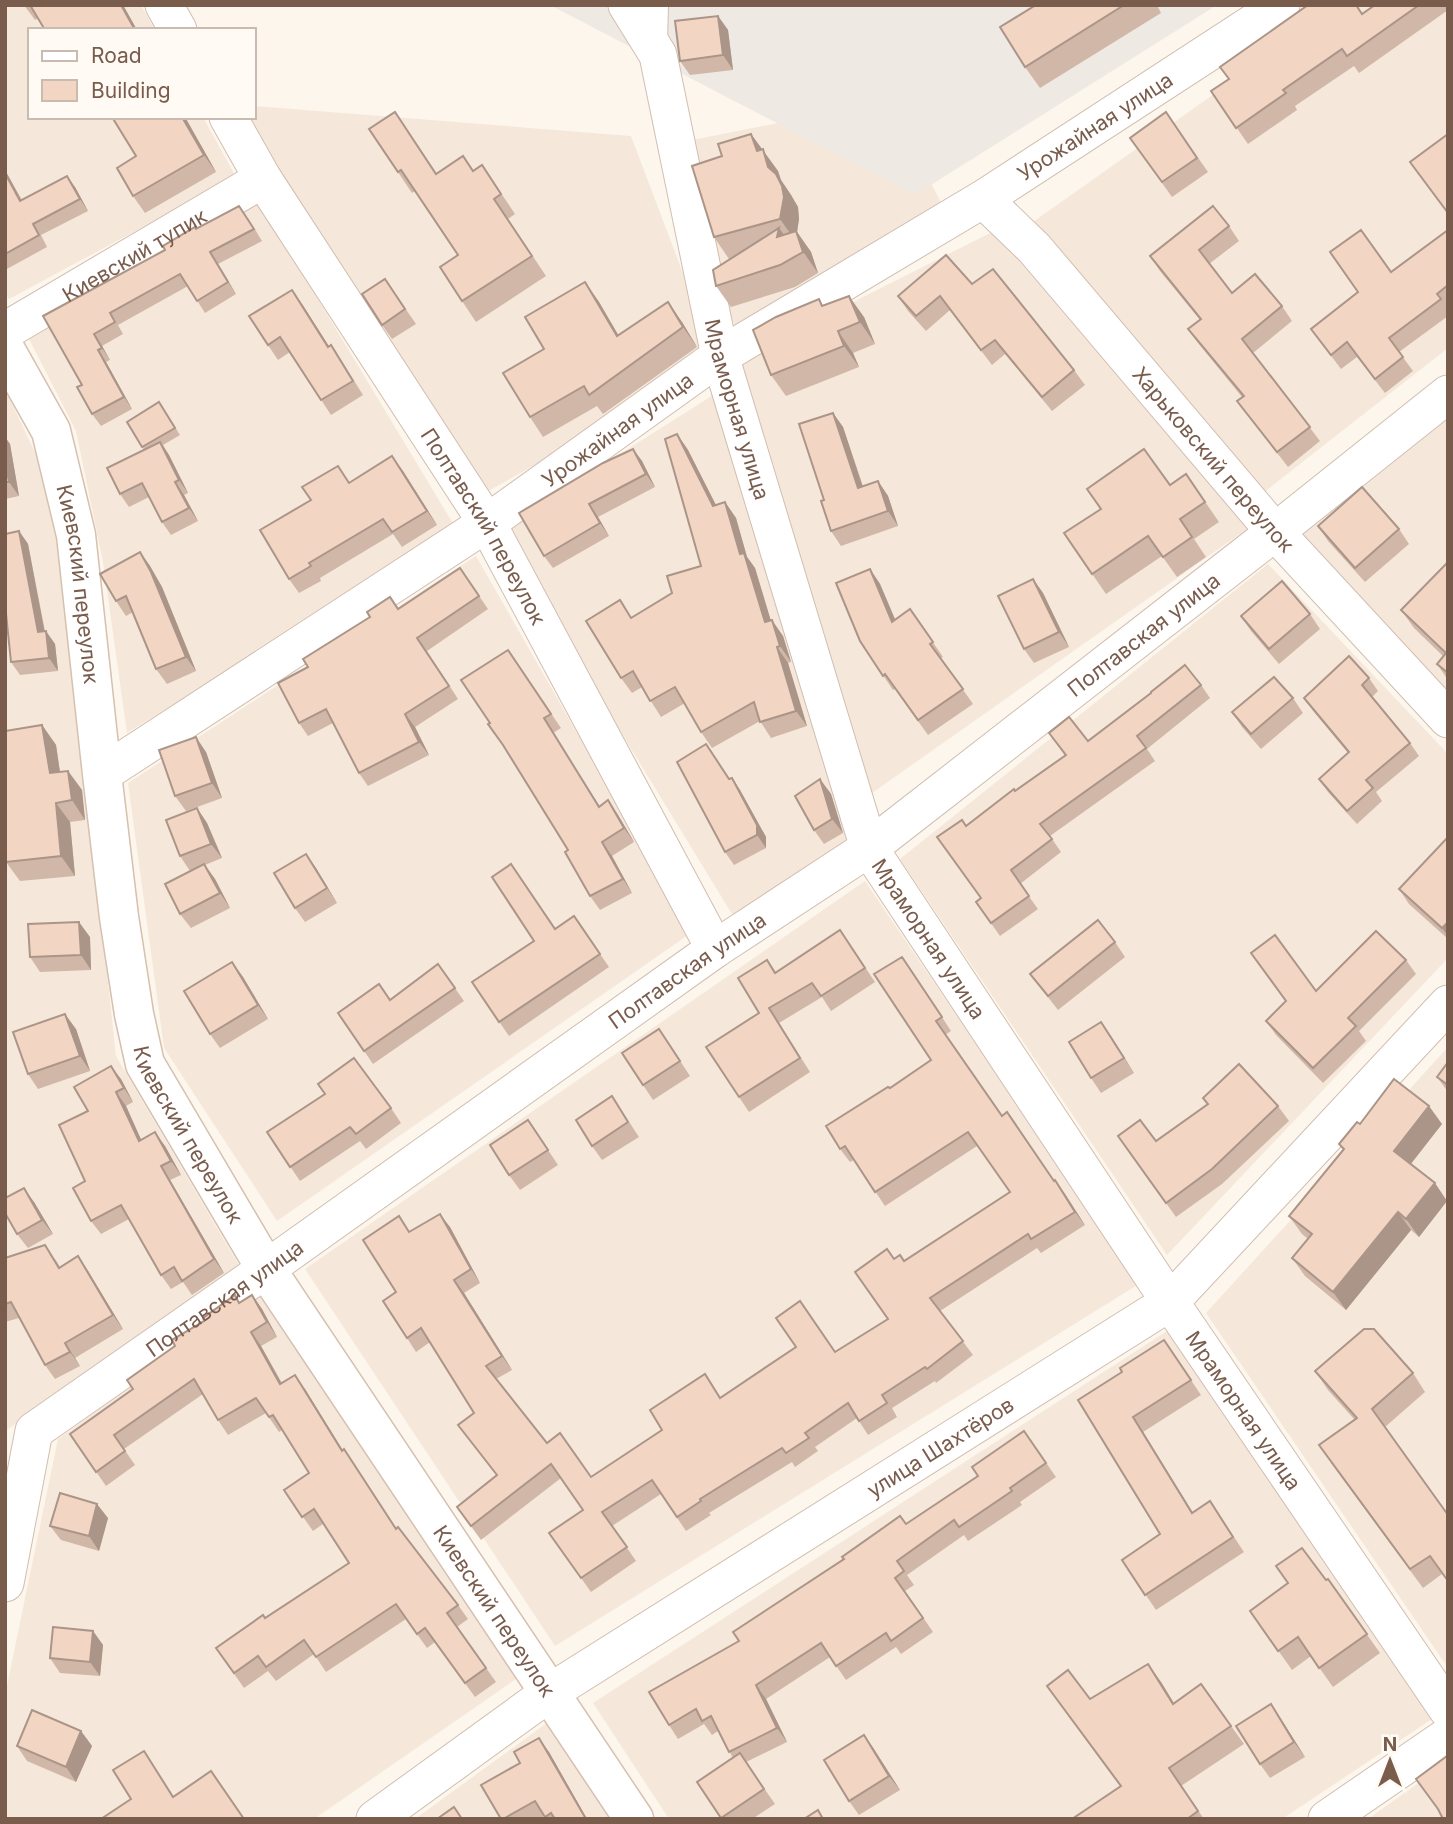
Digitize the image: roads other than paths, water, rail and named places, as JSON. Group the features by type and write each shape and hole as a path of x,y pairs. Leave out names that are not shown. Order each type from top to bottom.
{"street":[{"path":"164,5 177,28"},
{"path":"627,5 658,55"},
{"name":"Урожайная улица","path":"102,774 487,523 720,356 983,199 1281,5"},
{"name":"Мраморная улица","path":"658,55 720,356 869,848 1170,1302 1448,1710"},
{"name":"Полтавский переулок","path":"229,119 263,179 487,523 715,949"},
{"name":"Киевский тупик","path":"5,331 263,179"},
{"name":"Харьковский переулок","path":"983,199 1034,248 1275,532 1448,719"},
{"name":"Киевский переулок","path":"5,349 51,431 76,535 119,917 134,1014 145,1064 266,1269 634,1819"},
{"name":"Полтавская улица","path":"5,1583 33,1431 266,1269 715,949 869,848 1448,394"},
{"name":"улица Шахтёров","path":"375,1819 549,1693 1170,1302 1448,1004"},
{"path":"1326,1819 1448,1736"}],"lane":[{"path":"658,55 659,5"}]}
